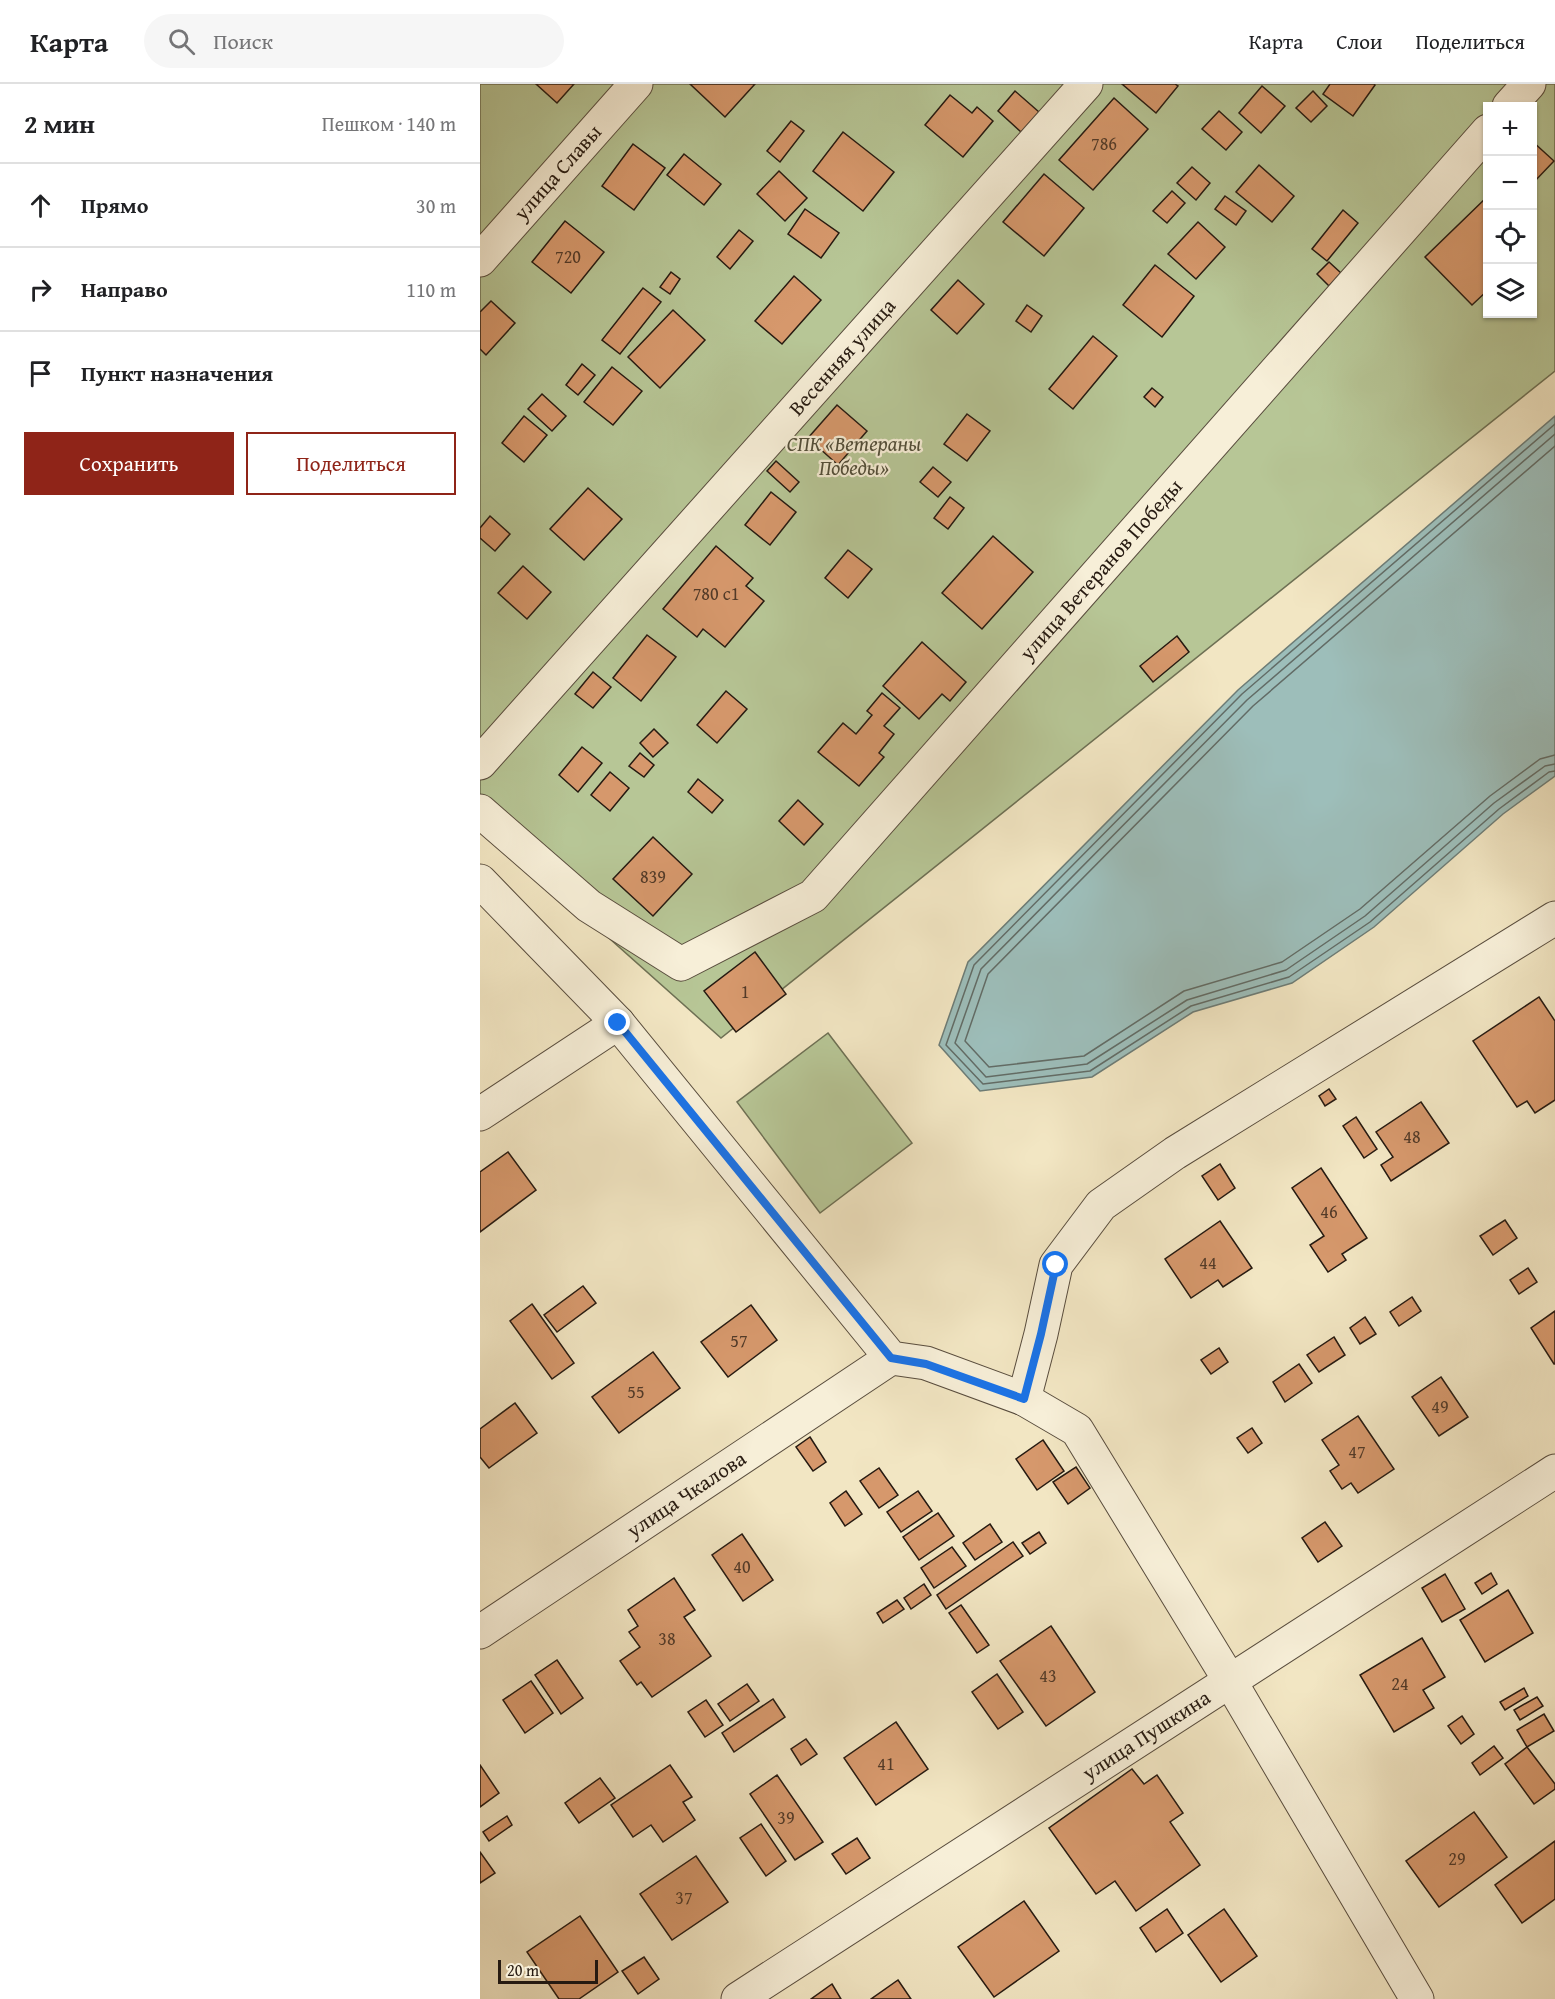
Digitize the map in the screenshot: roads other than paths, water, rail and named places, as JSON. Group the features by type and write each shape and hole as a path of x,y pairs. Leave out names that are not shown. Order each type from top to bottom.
{"street":[{"name":"улица Славы","path":"480,260 636,84"},
{"name":"Весенняя улица","path":"480,763 1086,84"},
{"path":"1513,102 1529,84"},
{"name":"улица Ветеранов Победы","path":"480,811 589,906 681,964 813,896 1483,137"},
{"path":"480,881 618,1023 891,1358 926,1364 1024,1399 1077,1430 1230,1681 1417,1999"},
{"path":"1024,1399 1056,1265 1101,1205 1175,1153 1555,918"},
{"path":"480,1114 618,1023"},
{"name":"улица Чкалова","path":"480,1632 891,1358"},
{"name":"улица Пушкина","path":"738,1999 1555,1471"}],"water":[{"path":"1555,416 1555,776 1503,814 1374,927 1292,983 1193,1012 1092,1077 980,1091 939,1045 968,962 1238,690"}],"park label":[{"name":"СПК «Ветераны Победы»","path":"854,456"}]}
